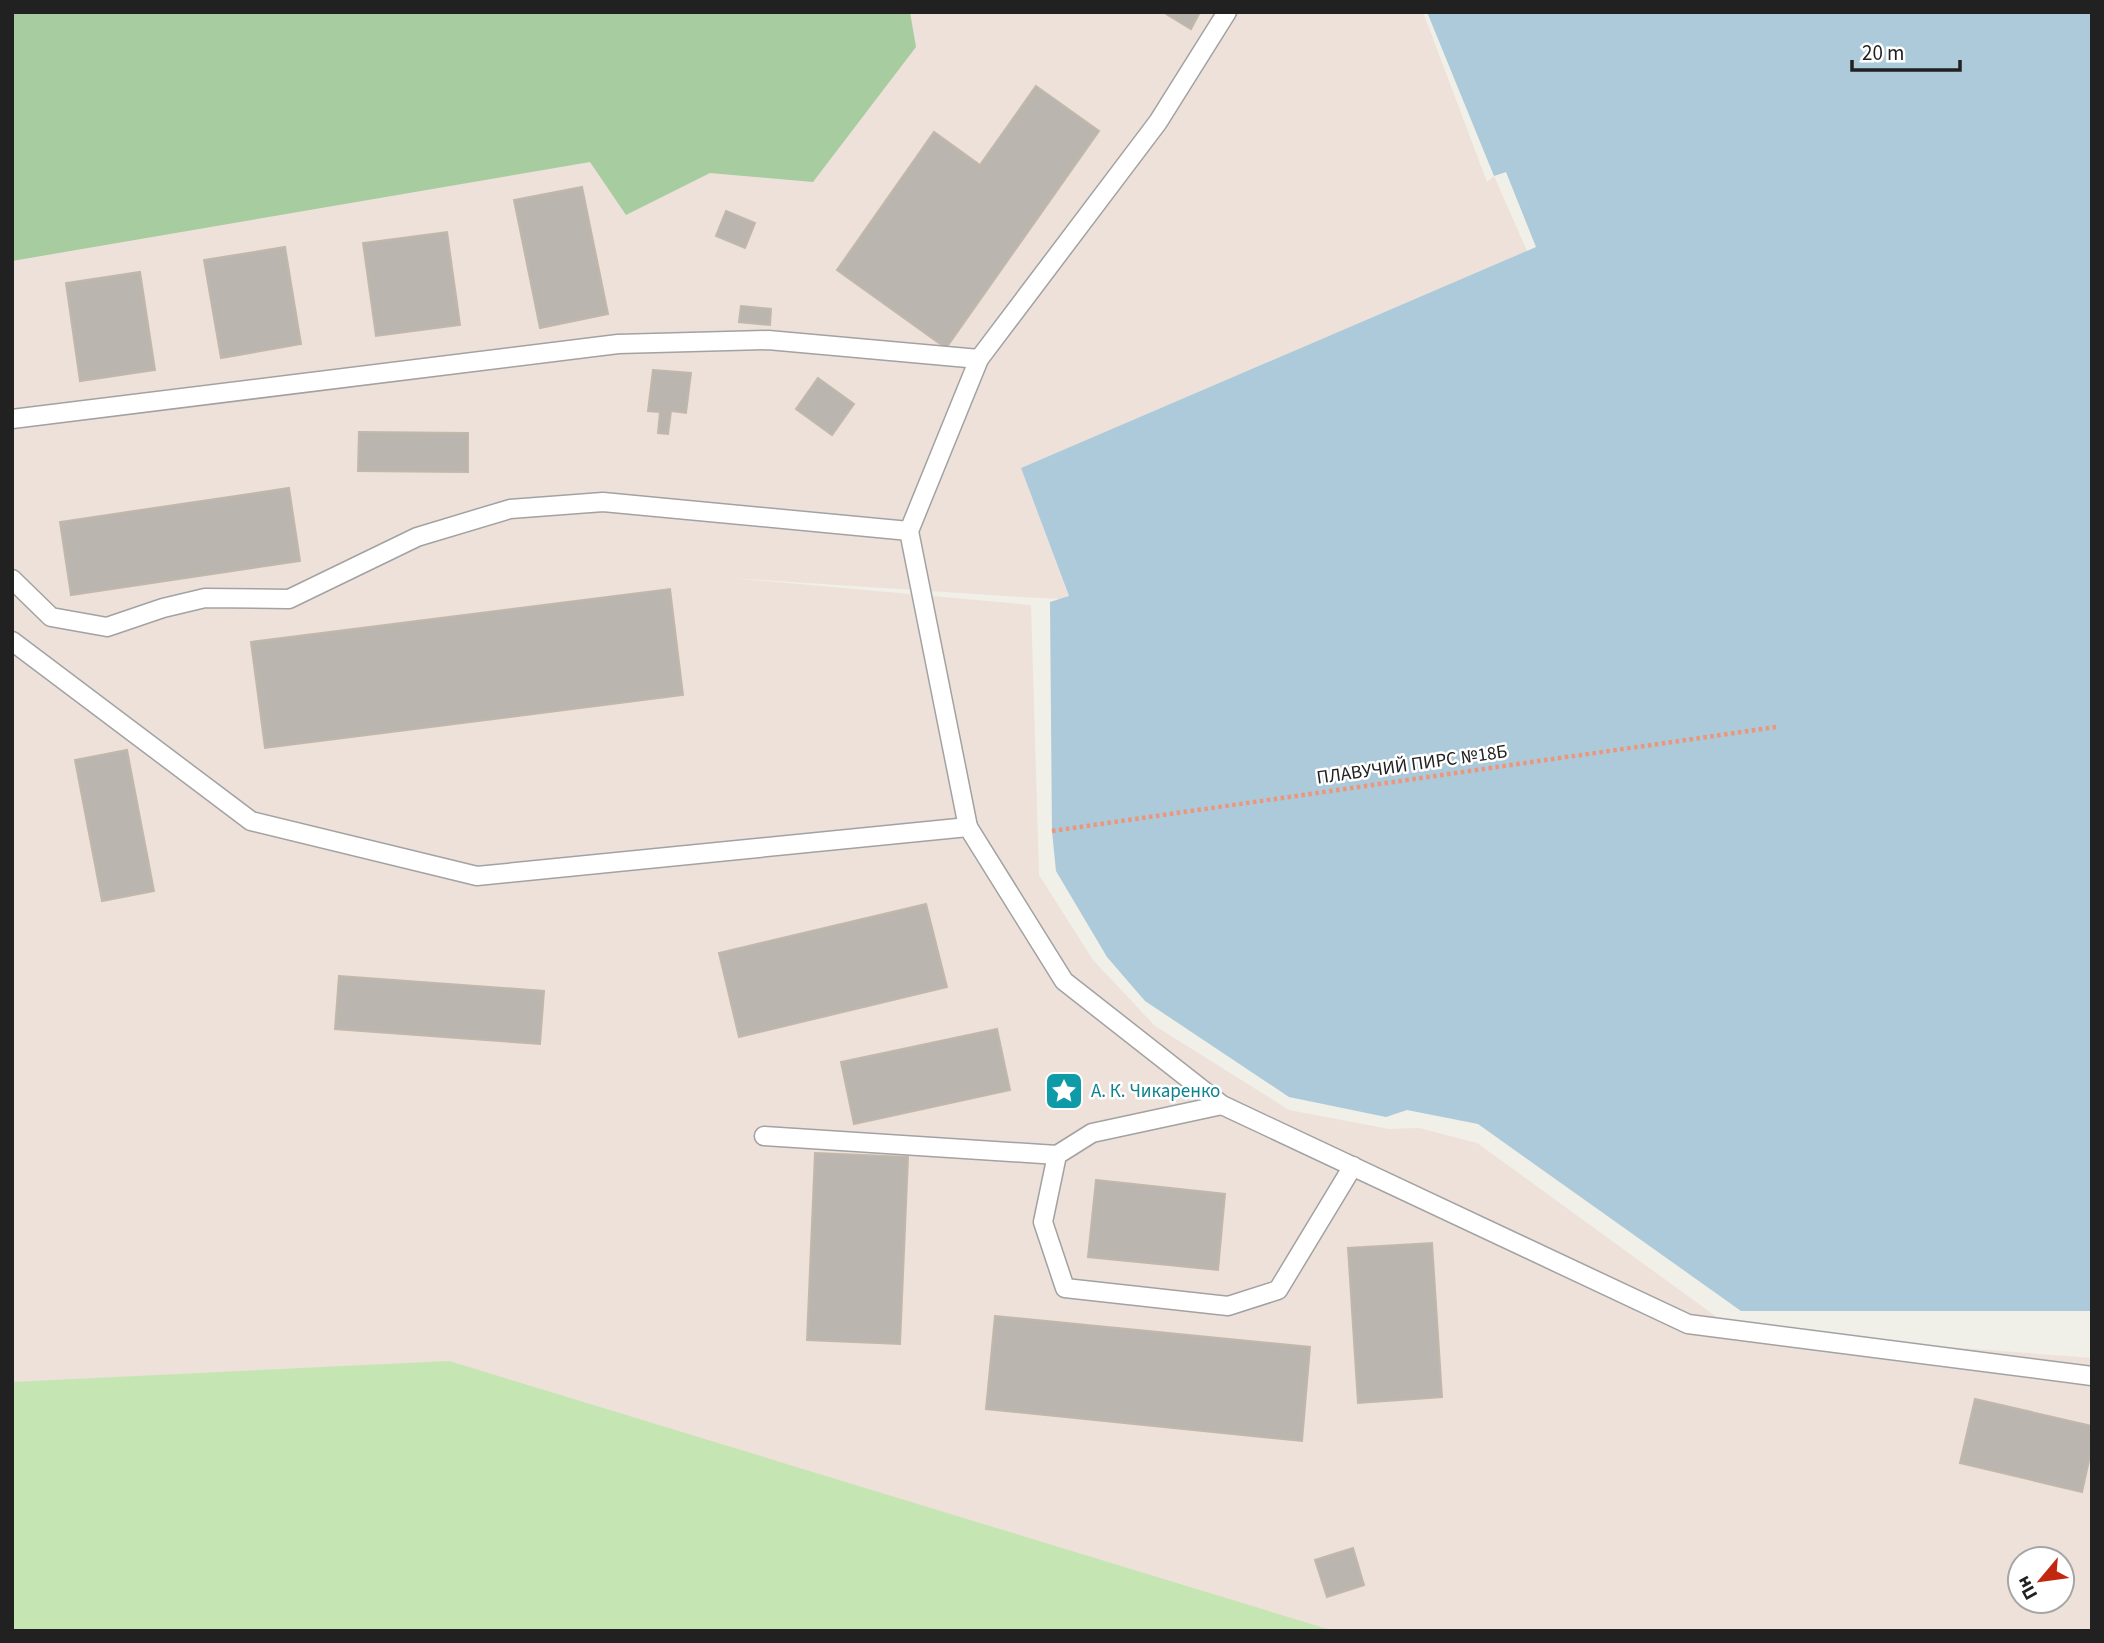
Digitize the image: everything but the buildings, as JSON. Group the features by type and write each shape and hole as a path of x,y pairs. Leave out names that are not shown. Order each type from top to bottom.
{"lane":[{"path":"1227,12 1158,122 979,359 909,531 968,827 1064,981 1222,1105 1688,1324 2092,1376"},
{"path":"12,419 618,344 768,340 979,359"},
{"path":"12,579 51,617 107,627 163,608 205,598 289,599 417,537 510,509 603,502 909,531"},
{"path":"12,641 251,821 477,876 968,827"},
{"path":"764,1136 1057,1155 1093,1133 1222,1105"},
{"path":"1057,1155 1043,1222 1065,1288 1228,1306 1279,1290 1353,1166"}],"path":[{"name":"ПЛАВУЧИЙ ПИРС №18Б","path":"1052,831 1776,727"}],"shaded area":[{"path":"12,12 1423,12 1487,182 1494,176 1527,251 1021,468 1069,597 1022,597 732,578 1031,605 1039,875 1093,960 1155,1026 1289,1110 1389,1129 1419,1128 1477,1143 1736,1331 2092,1358 2092,1631 12,1631"}],"green space":[{"path":"12,12 910,12 916,47 813,182 710,173 626,215 590,162 12,261"},
{"path":"449,1361 1334,1631 12,1631 12,1382"}],"water":[{"path":"1427,12 2092,12 2092,1311 1741,1311 1478,1124 1407,1110 1386,1117 1289,1097 1145,1001 1107,957 1056,871 1052,831 1050,602 1069,596 1021,468 1536,247 1506,172 1494,176"}],"place":[{"name":"А. К. Чикаренко","path":"1064,1091"}]}
